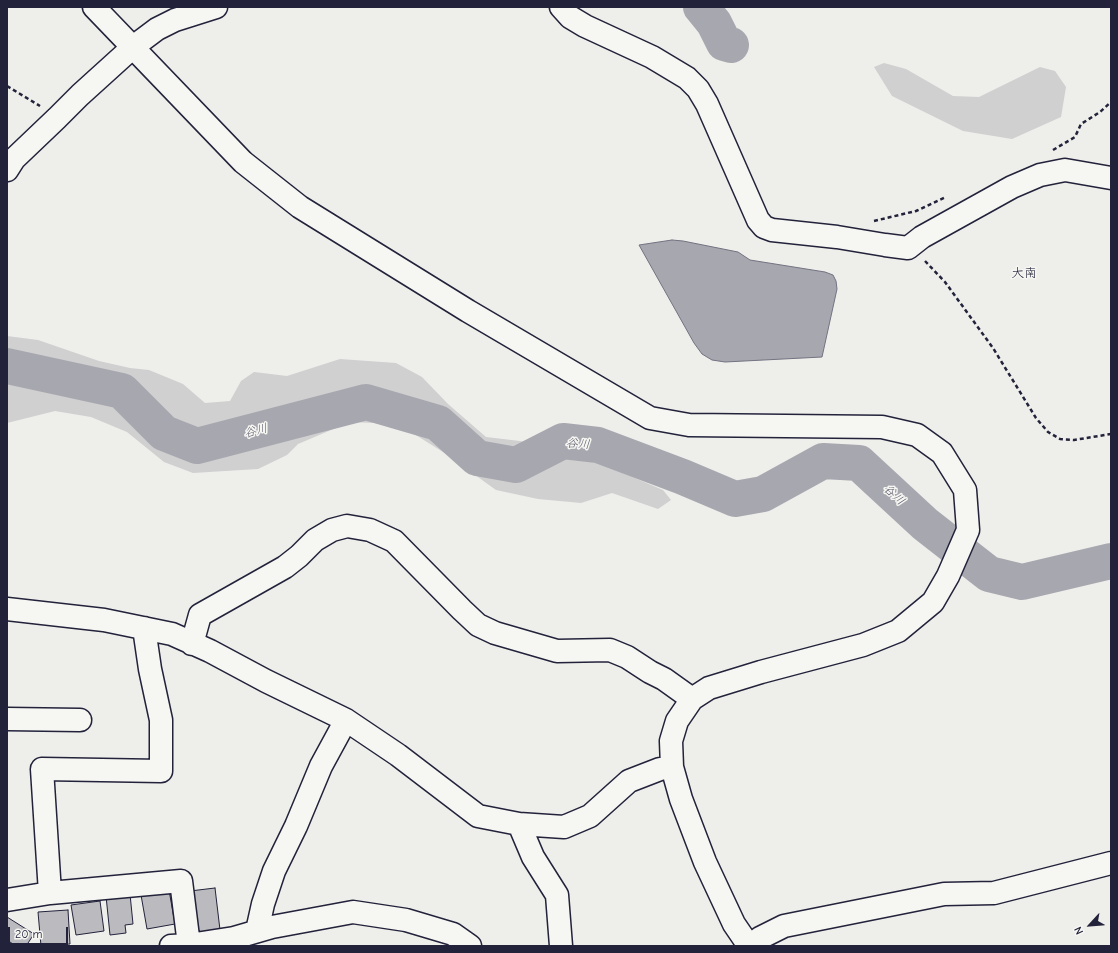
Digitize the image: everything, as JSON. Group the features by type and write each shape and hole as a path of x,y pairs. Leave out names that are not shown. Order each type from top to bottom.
{"street":[{"path":"94,7 243,162 300,207 468,311 650,418 689,425 882,427 917,435 942,453 965,490 968,530 948,576 933,602 898,632 863,645 761,672 710,688 692,699 677,721 671,741 672,767 681,799 705,862 734,924 750,946 760,938 784,926 944,894 994,893 1111,863"},
{"path":"7,170 14,159 133,46 157,29 175,20 216,7"},
{"path":"562,7 570,17 585,26 652,57 687,78 698,89 707,104 758,220 764,227 772,230 908,248 922,237 1012,187 1040,175 1065,170 1111,178"},
{"path":"192,644 200,615 285,567 315,540 332,530 347,526 370,530 394,541 478,625 495,633 557,651 610,650 627,657 664,679 692,699"},
{"path":"7,609 104,620 172,634 346,720 398,755 478,816 519,824 564,827 590,816 629,780 660,769 672,767"},
{"path":"50,893 42,769 161,771 161,720 150,668 144,628"},
{"path":"7,719 80,720"},
{"path":"266,935 262,904 274,871 296,826 322,766 346,720"},
{"path":"519,824 533,857 557,895 561,946"},
{"path":"7,900 50,893 181,881 180,945 266,935 353,912 406,920 453,934 470,946"}],"path":[{"path":"7,86 33,101 57,118"},
{"path":"1050,151 1075,137 1081,124 1100,112 1111,102"},
{"path":"869,222 916,211 948,196"},
{"path":"908,248 926,262 945,282 993,348 1036,418 1048,432 1060,439 1074,440 1111,434"}],"shaded area":[{"path":"884,63 906,69 953,96 979,97 1040,67 1055,71 1066,87 1061,117 1012,139 963,131 892,96 874,67"},
{"path":"672,240 738,252 750,260 825,272 833,275 836,281 837,289 822,357 725,362 712,360 702,354 694,343 639,245"},
{"path":"7,336 38,340 99,361 130,368 149,370 183,384 205,403 230,401 241,381 254,372 287,376 340,359 396,363 422,377 448,404 486,437 520,441 588,458 663,490 671,500 658,509 612,493 581,503 538,499 496,490 443,452 398,424 350,422 298,444 287,455 258,469 193,473 164,462 127,432 91,417 55,411 7,423"}],"building":[{"path":"215,888 220,930 195,933 190,891"},
{"path":"169,890 175,924 147,929 141,895"},
{"path":"130,894 133,924 125,925 126,933 110,935 106,896"},
{"path":"100,901 104,931 76,935 71,905"},
{"path":"68,910 70,944 41,946 38,912"},
{"path":"7,917 34,934 26,946 16,946 7,940"}],"waterway":[{"path":"701,7 714,23 724,43 731,45"},
{"name":"谷川","path":"7,366 122,391 164,433 197,446 366,402 438,423 477,458 516,465 563,441 598,445 683,477 735,499 763,494 823,461 859,463 925,524 989,574 1022,582 1111,561"}],"district":[{"name":"大南","path":"1024,273"}]}
